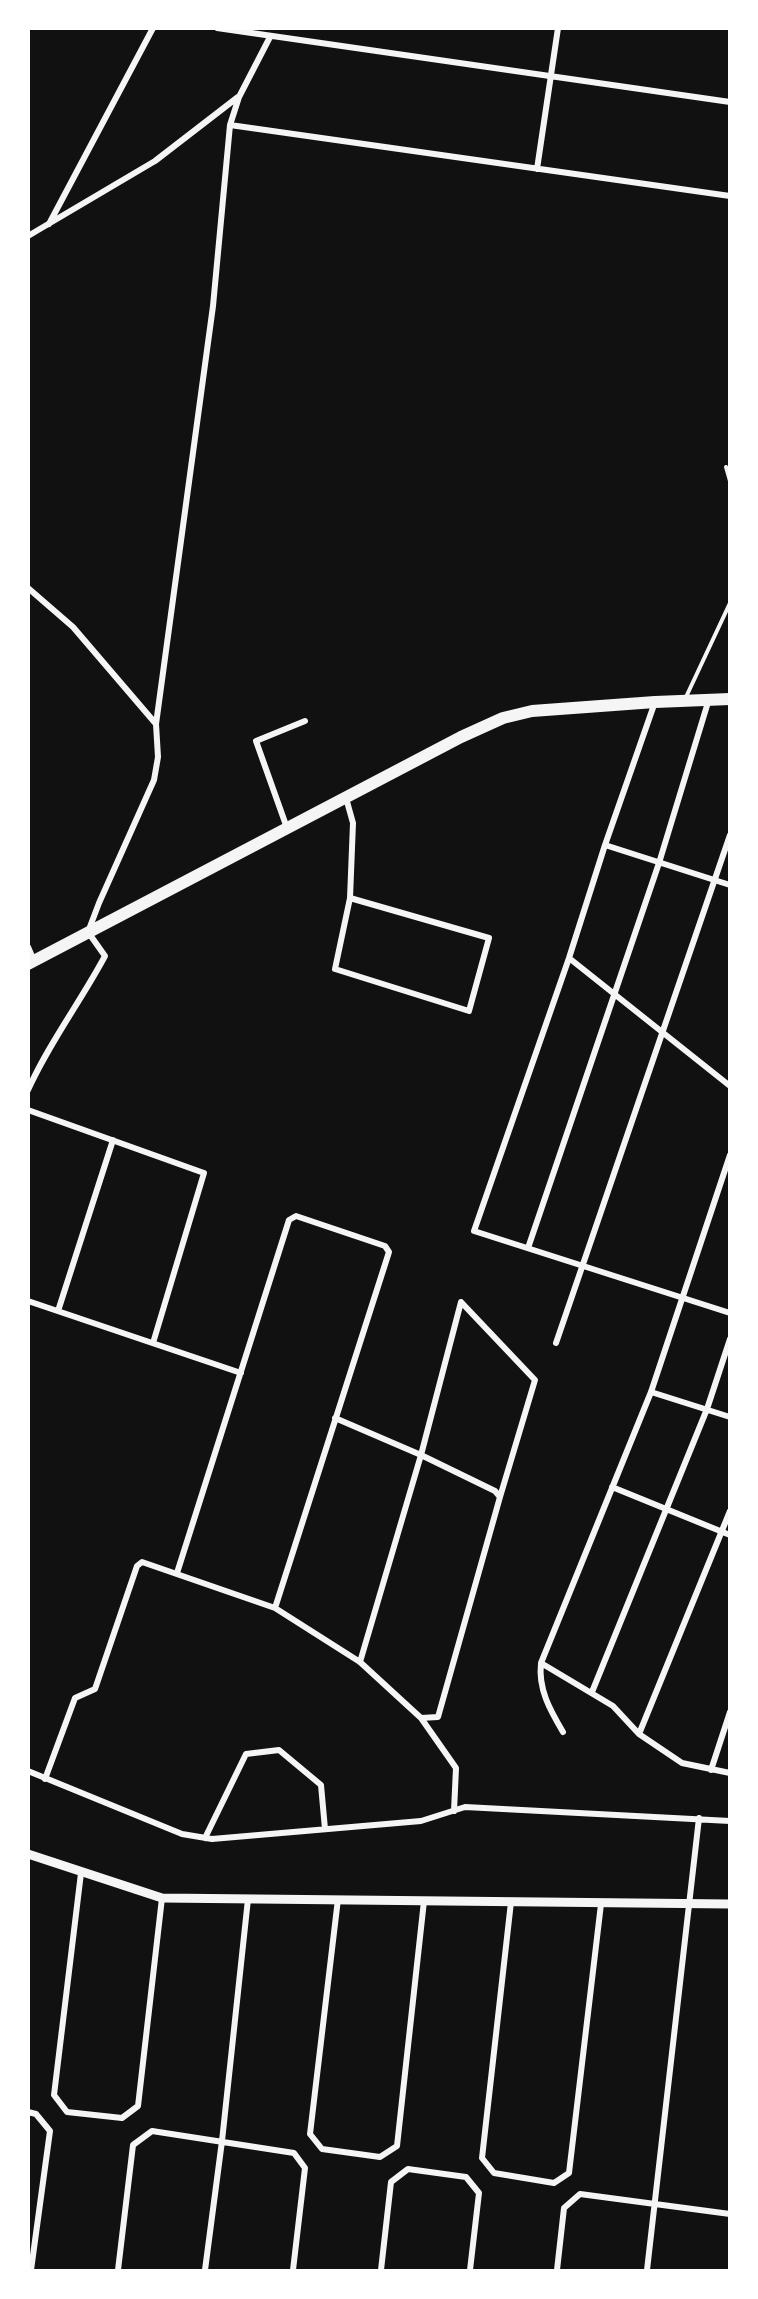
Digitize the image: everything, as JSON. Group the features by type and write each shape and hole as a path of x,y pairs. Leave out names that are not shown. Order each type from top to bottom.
{"main road":[{"path":"31,963 461,737 502,718 532,711 563,708 729,699"}],"street":[{"path":"48,226 153,28"},
{"path":"217,28 729,102"},
{"path":"537,169 558,28"},
{"path":"28,1090 36,1072 87,990 105,956 88,932 154,780 159,757 156,724 213,306 230,124 239,97 270,37"},
{"path":"28,236 155,161 239,97"},
{"path":"230,124 729,196"},
{"path":"28,588 73,627 156,724"},
{"path":"528,1248 659,863 709,699"},
{"path":"655,702 474,1231 729,1313"},
{"path":"287,829 256,741 305,721"},
{"path":"346,798 353,823 350,898 335,969 470,1011 489,938 350,898"},
{"path":"556,1343 729,835"},
{"path":"605,845 729,885"},
{"path":"28,947 31,963"},
{"path":"569,958 729,1086"},
{"path":"28,1074 36,1072"},
{"path":"28,1110 204,1173 153,1343"},
{"path":"58,1311 113,1140"},
{"path":"562,1732 539,1679 541,1663 651,1392 729,1155"},
{"path":"177,1573 289,1220 296,1216 385,1246 389,1252 274,1608"},
{"path":"28,1301 241,1374"},
{"path":"360,1662 421,1455 460,1302 534,1380 438,1718 421,1718"},
{"path":"592,1692 707,1409 729,1339"},
{"path":"651,1392 729,1417"},
{"path":"336,1418 421,1455 495,1491 500,1497"},
{"path":"612,1487 729,1535"},
{"path":"639,1734 729,1511"},
{"path":"45,1779 75,1698 95,1689 137,1566 142,1562 274,1608 360,1662 421,1718 456,1768 454,1811"},
{"path":"541,1663 613,1706 639,1734 682,1763 729,1773"},
{"path":"711,1770 729,1712"},
{"path":"205,1838 246,1754 279,1750 321,1785 325,1829"},
{"path":"28,1771 182,1834 205,1838 422,1821 465,1807 729,1821"},
{"path":"647,2271 699,1818"},
{"path":"28,1854 162,1898 729,1904"},
{"path":"81,1873 54,2095 68,2112 122,2118 138,2106 162,1898"},
{"path":"205,2271 222,2141 248,1899"},
{"path":"338,1899 310,2134 322,2149 380,2157 397,2146 424,1901"},
{"path":"511,1902 482,2158 494,2173 554,2183 569,2173 601,1904"},
{"path":"28,2112 36,2114 50,2131 32,2271"},
{"path":"118,2271 133,2145 152,2131 294,2153 305,2168 293,2271"},
{"path":"381,2271 392,2181 408,2169 466,2177 479,2193 470,2271"},
{"path":"557,2271 564,2208 580,2194 729,2214"}],"lane":[{"path":"726,467 729,481"},
{"path":"684,700 729,603"}]}
